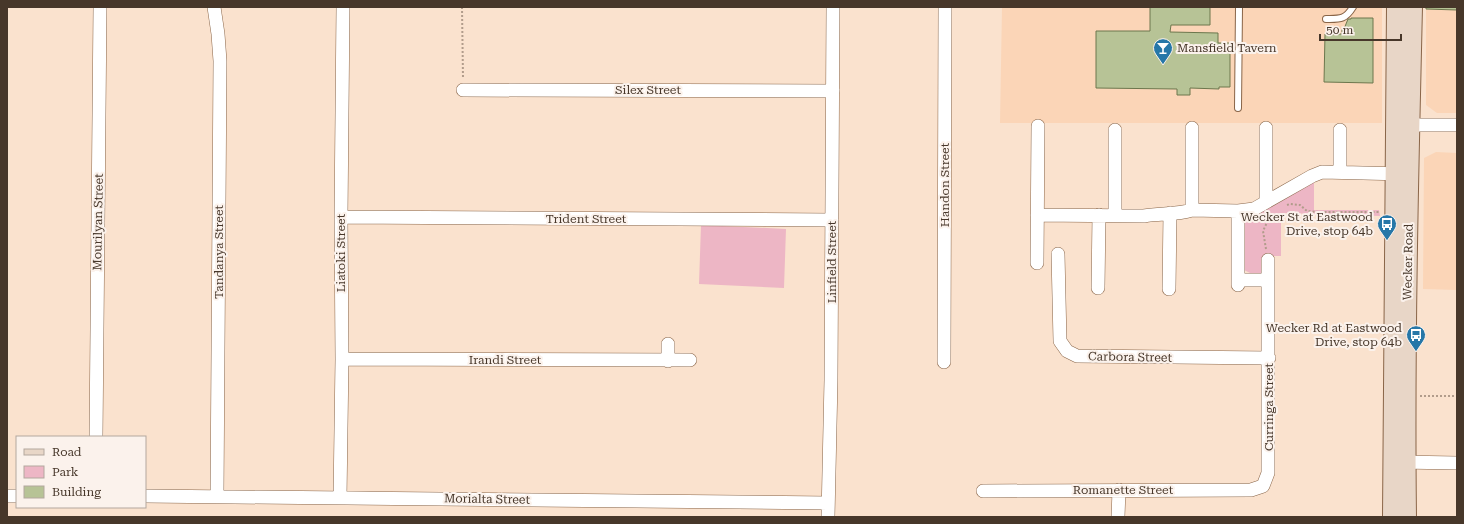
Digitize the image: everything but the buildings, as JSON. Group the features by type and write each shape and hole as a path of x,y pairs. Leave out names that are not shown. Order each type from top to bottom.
{"street":[{"name":"Mourilyan Street","path":"96,436 100,7"},
{"name":"Tandanya Street","path":"214,7 220,61 217,497"},
{"name":"Liatoki Street","path":"340,498 343,7"},
{"name":"Linfield Street","path":"828,517 831,372 833,7"},
{"name":"Handon Street","path":"944,362 945,7"},
{"name":"Wecker Road","path":"1396,7 1403,125"},
{"name":"Wecker Road","path":"1392,517 1399,462 1403,125 1412,7"},
{"name":"Silex Street","path":"463,90 833,91"},
{"path":"1403,125 1457,126"},
{"path":"1038,126 1038,215 1047,270"},
{"path":"1192,128 1192,210"},
{"path":"1266,128 1269,207"},
{"path":"1115,130 1115,215"},
{"path":"1340,130 1340,172"},
{"path":"1038,215 1144,216 1192,210 1238,211 1269,207 1312,176 1322,172 1402,173"},
{"path":"1238,211 1241,283 1268,280"},
{"path":"1169,289 1170,213"},
{"path":"1098,288 1099,215"},
{"name":"Trident Street","path":"341,217 832,220"},
{"name":"Carbora Street","path":"1058,254 1047,270 1060,341 1067,351 1077,356 1269,358"},
{"name":"Curringa Street","path":"1263,486 1268,473 1268,260"},
{"path":"668,344 668,360"},
{"name":"Irandi Street","path":"342,359 690,360"},
{"name":"Wecker Road","path":"1399,462 1407,517"},
{"path":"1399,462 1457,464"},
{"name":"Romanette Street","path":"983,491 1251,490 1263,486"},
{"path":"1118,517 1119,490"},
{"name":"Morialta Street","path":"146,496 828,503"}],"lane":[{"path":"1238,108 1239,7"},
{"path":"1326,19 1342,19 1349,14 1353,7"}],"path":[{"path":"462,7 463,90"},
{"path":"1283,206 1290,204 1300,205 1307,211 1319,212 1383,212"},
{"path":"1268,260 1266,257 1266,246 1263,231 1269,216 1269,207"},
{"path":"1417,396 1457,396"}],"shaded area":[{"path":"1002,7 1382,7 1382,123 1000,123"},
{"path":"1426,7 1457,7 1457,113 1437,113 1426,105"},
{"path":"1436,152 1457,153 1457,290 1423,289 1424,158"}],"green space":[{"path":"1314,182 1314,210 1379,210 1380,216 1281,213 1281,256 1263,256 1264,269 1261,273 1252,274 1244,270 1244,218 1255,215"},
{"path":"701,225 786,229 784,288 699,284"}],"place":[{"name":"Mansfield Tavern","path":"1163,65"},
{"name":"Wecker St at Eastwood Drive, stop 64b","path":"1387,241"},
{"name":"Wecker Rd at Eastwood Drive, stop 64b","path":"1416,352"}]}
